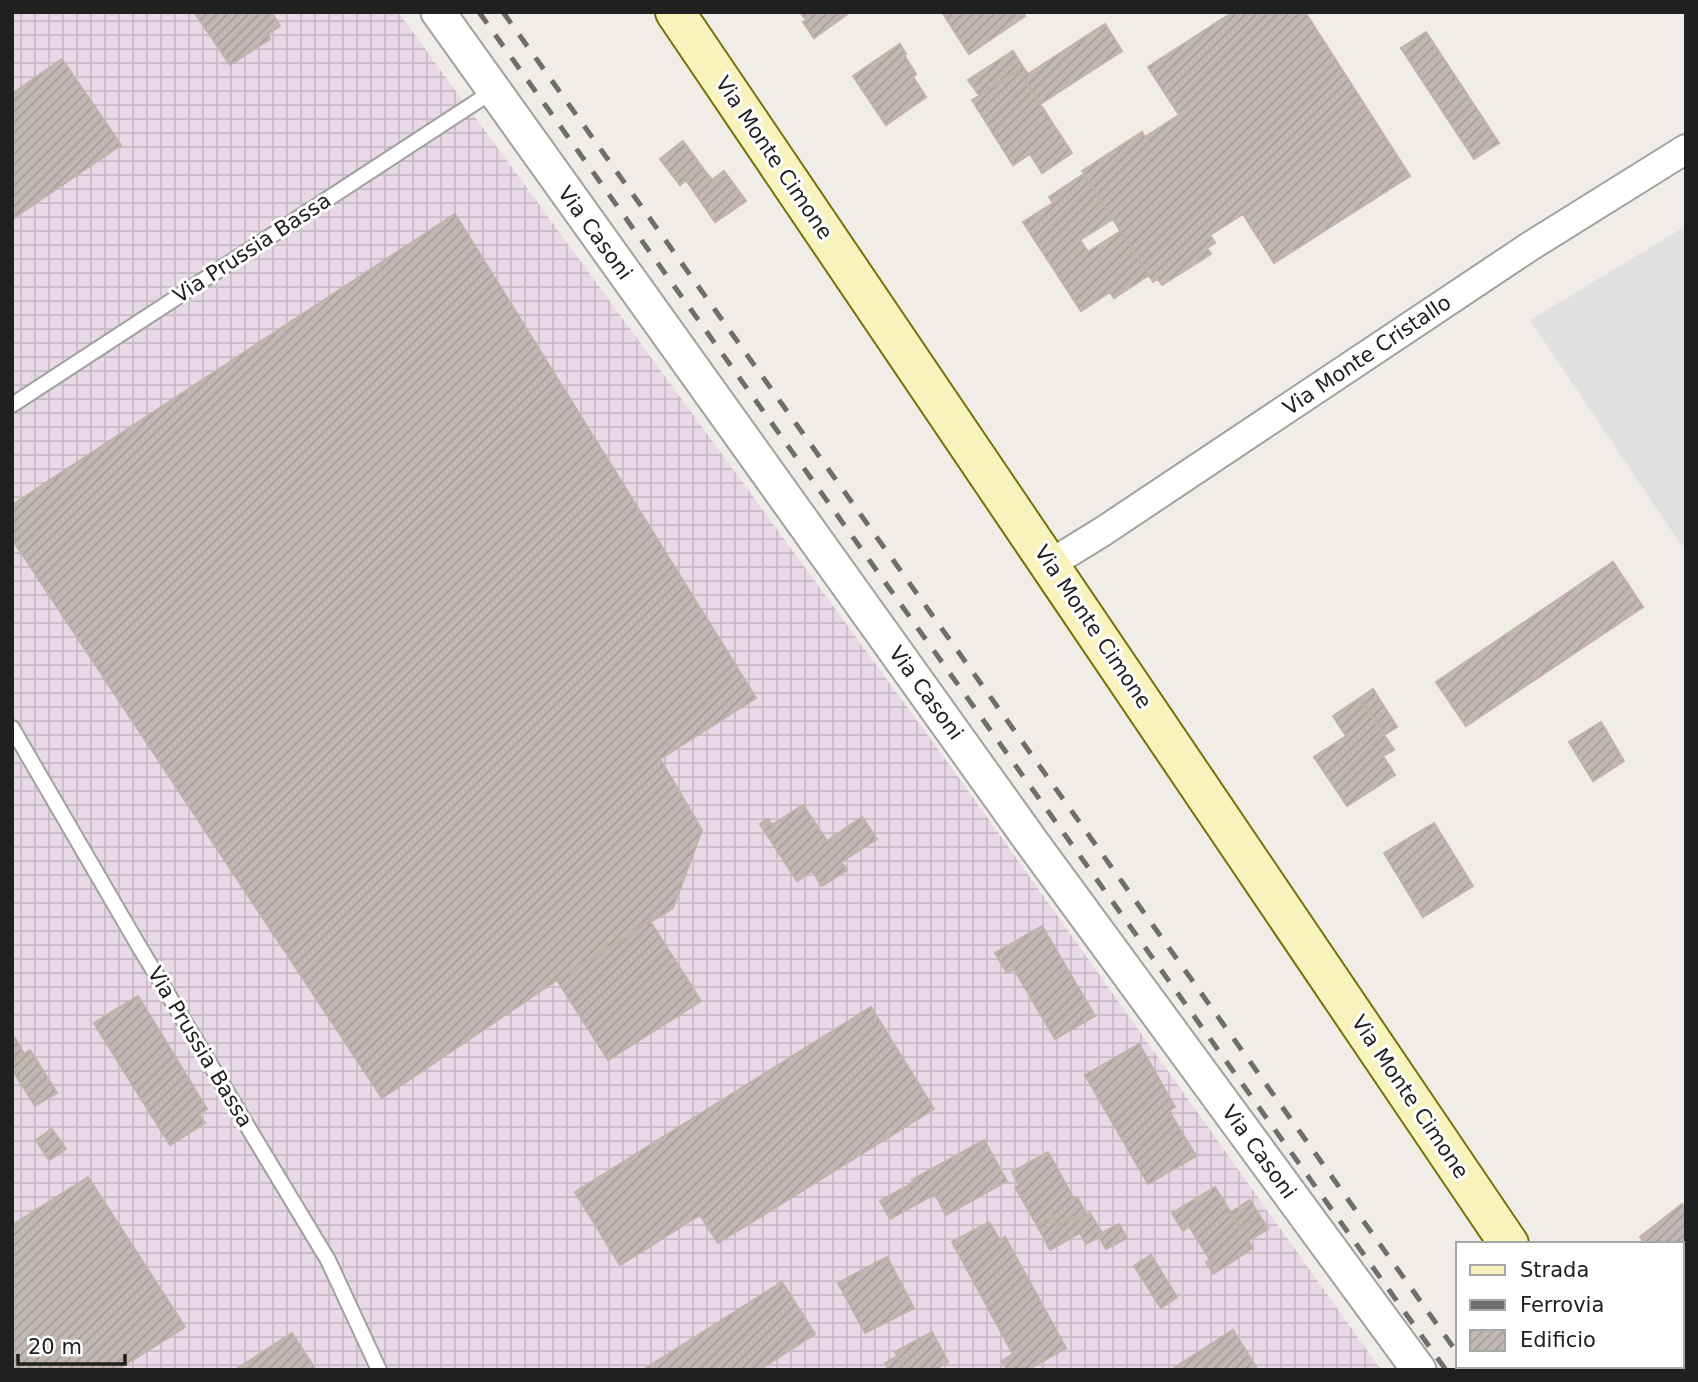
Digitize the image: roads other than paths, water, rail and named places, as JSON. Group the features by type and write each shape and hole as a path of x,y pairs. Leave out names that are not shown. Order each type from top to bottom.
{"main road":[{"name":"Via Monte Cimone","path":"675,12 1508,1242"}],"street":[{"name":"Via Casoni","path":"438,12 1034,845 1419,1370"},
{"name":"Via Monte Cristallo","path":"1050,564 1529,247 1686,149"}],"lane":[{"name":"Via Prussia Bassa","path":"12,405 493,91"},
{"name":"Via Prussia Bassa","path":"12,728 140,948 328,1260 379,1370"}],"railway":[{"path":"479,12 1446,1370"},
{"path":"503,12 1456,1351"}]}
